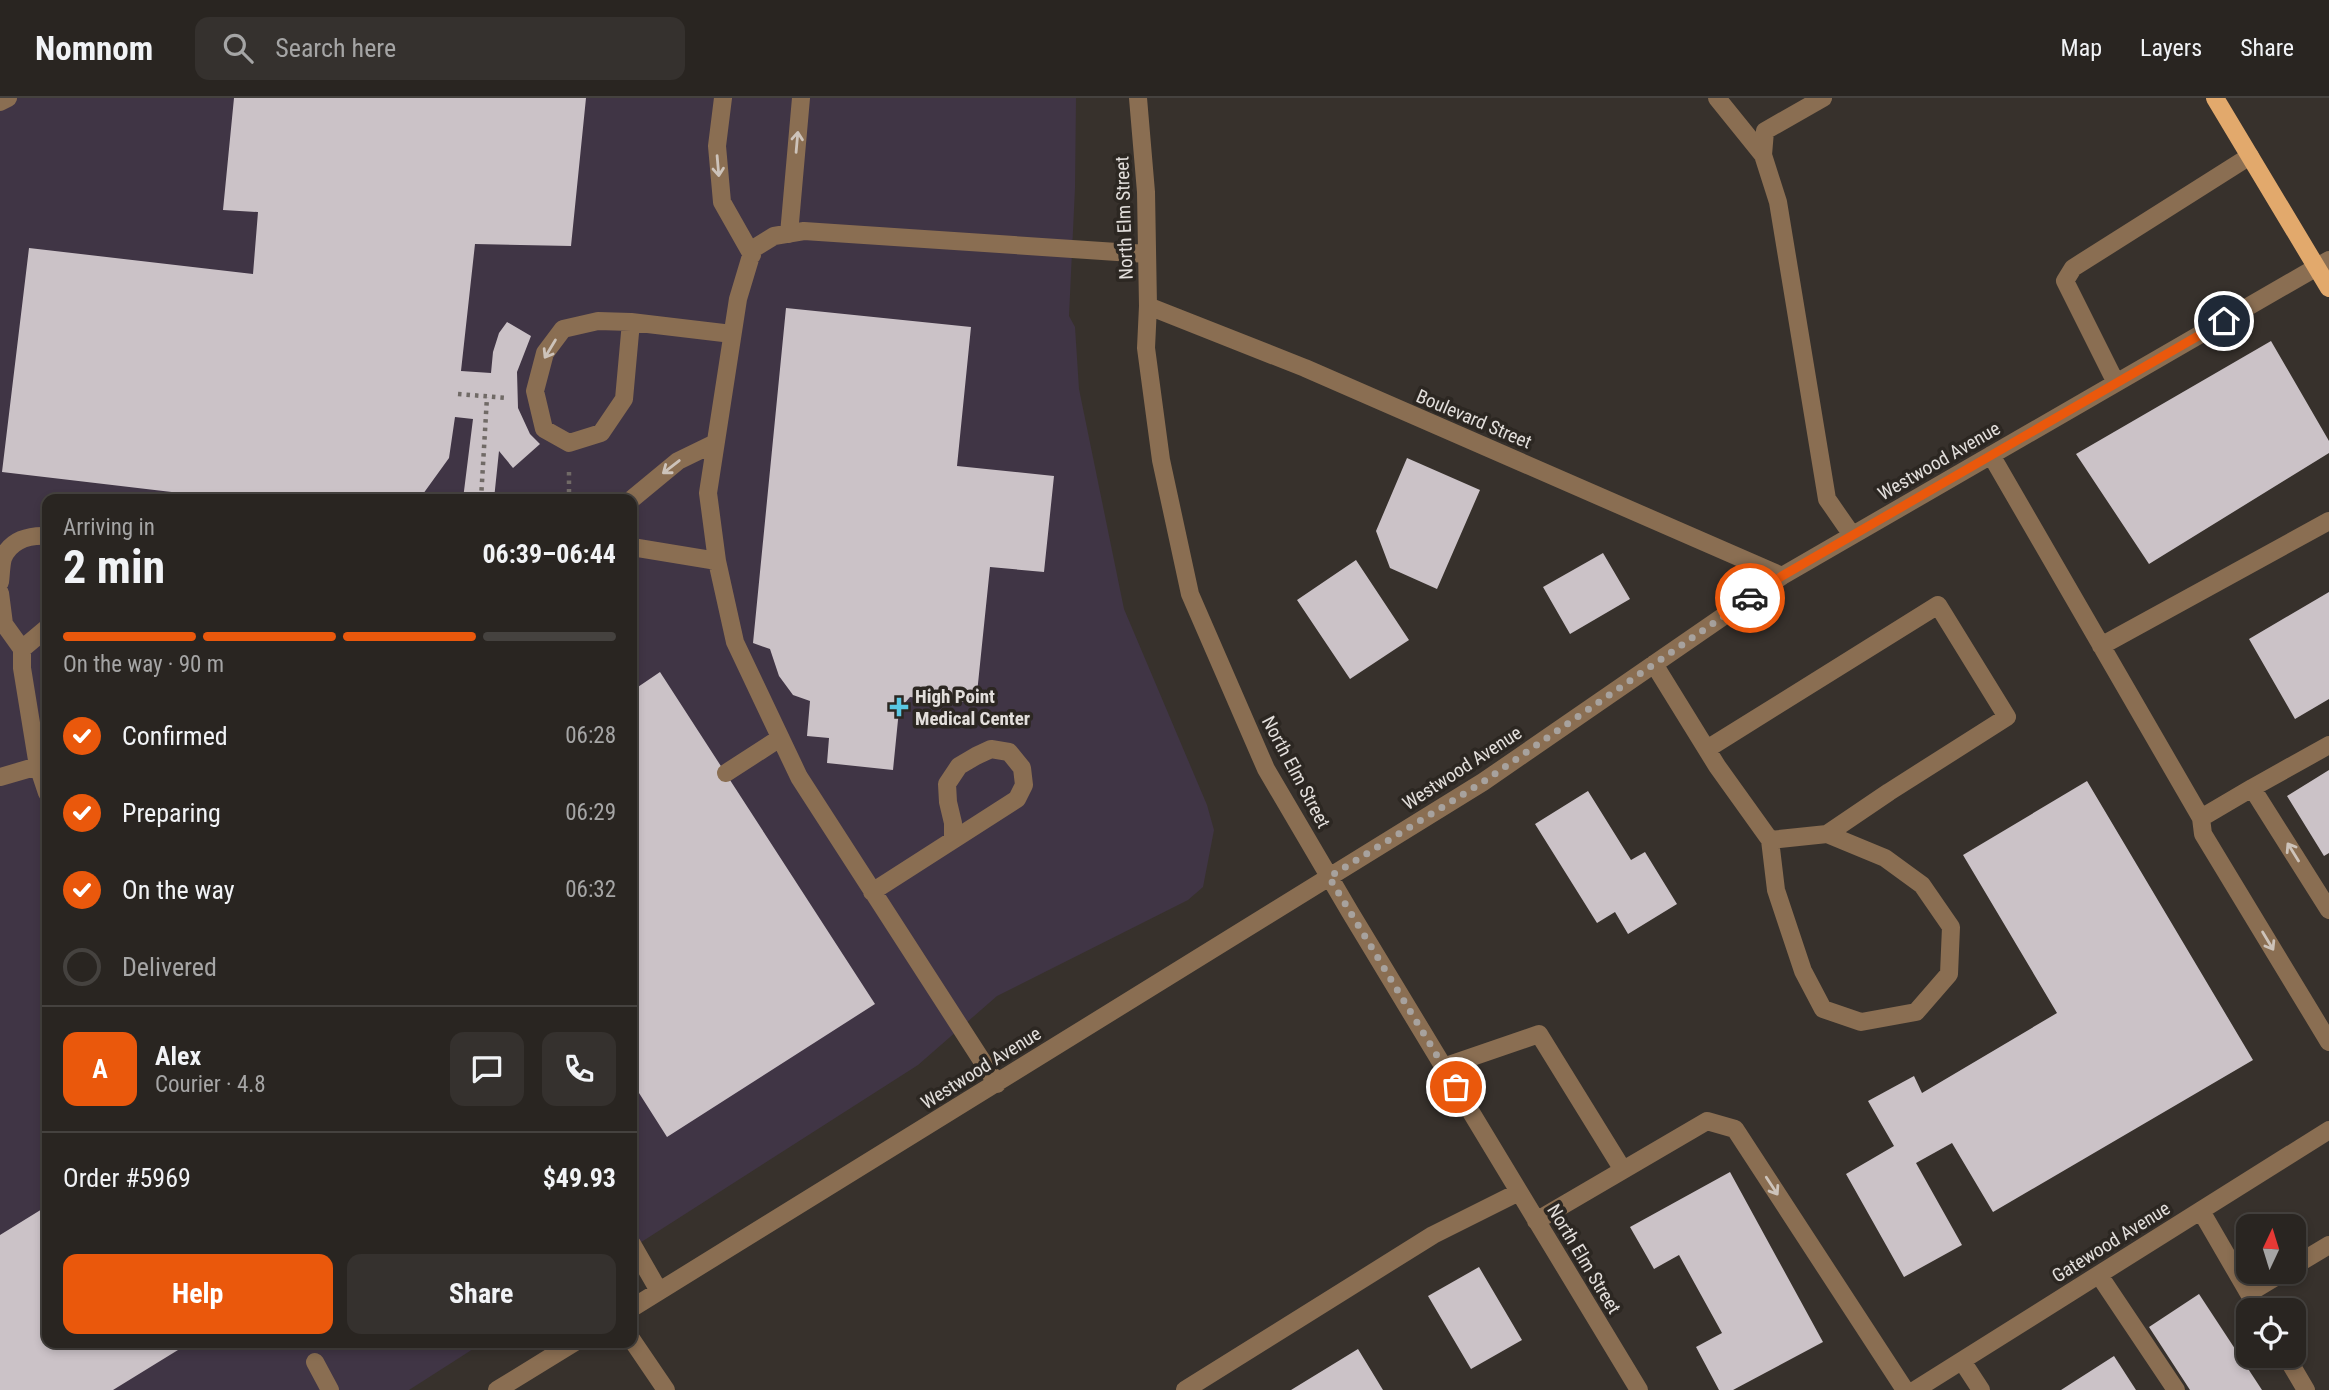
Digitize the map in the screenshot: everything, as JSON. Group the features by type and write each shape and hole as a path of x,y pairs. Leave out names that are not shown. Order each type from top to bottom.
{"main road":[{"path":"2215,98 2250,156 2323,263 2329,288"}],"street":[{"path":"0,102 8,98"},
{"path":"723,98 717,146 722,202 752,254"},
{"path":"789,234 800,98"},
{"name":"North Elm Street","path":"1138,98 1146,192 1146,348 1161,460 1190,594 1266,769 1639,1390"},
{"path":"1717,98 1763,155 1778,202 1826,499 1852,536"},
{"path":"1763,155 1765,131 1823,98"},
{"path":"2116,383 2065,281 2073,268 2250,156"},
{"path":"997,1084 799,777 735,642 717,561 709,493 738,299 753,249 774,236 804,231 1147,254"},
{"name":"Westwood Avenue","path":"637,1305 1483,782 1782,576 2323,263"},
{"name":"Boulevard Street","path":"1147,306 1305,368 1782,576"},
{"path":"631,322 624,399 601,433 569,443 544,429 535,391 545,353 563,329 598,321 631,322 732,334"},
{"path":"637,495 678,461 715,443"},
{"path":"1991,455 2201,818 2203,834 2329,1042"},
{"path":"2101,646 2329,521"},
{"path":"0,582 3,558 19,540 34,535 42,536"},
{"path":"637,548 717,561"},
{"path":"0,593 4,624 22,649 22,668 42,778"},
{"path":"1707,749 1938,605 2007,717 1827,834 1770,840"},
{"path":"22,649 42,632"},
{"path":"1654,664 1683,714 1770,840 1776,891 1803,971 1823,1009 1861,1022 1916,1012 1950,974 1951,927 1922,885 1885,858 1827,834"},
{"path":"726,773 780,738"},
{"path":"2201,818 2329,745"},
{"path":"872,892 1017,799 1024,785 1022,768 1009,752 990,750 976,756 959,766 947,784 953,840"},
{"path":"0,777 38,766"},
{"path":"2252,788 2329,910"},
{"path":"1443,1067 1539,1034 1623,1170"},
{"path":"1536,1221 1707,1121 1735,1129 1905,1390"},
{"name":"Gatewood Avenue","path":"1915,1390 2329,1130"},
{"path":"1185,1390 1213,1383 1433,1235 1519,1192"},
{"path":"2200,1211 2252,1298"},
{"path":"2306,1259 2329,1245"},
{"path":"637,1253 659,1291"},
{"path":"2099,1275 2176,1390"},
{"path":"2249,1293 2264,1284"},
{"path":"637,1347 666,1390"},
{"path":"498,1390 565,1348"},
{"path":"1962,1361 1981,1390"},
{"path":"315,1362 330,1390"},
{"path":"2293,1368 2306,1390"}],"path":[{"path":"458,394 537,399"},
{"path":"481,494 487,397"}],"shaded area":[{"name":"High Point Medical Center","path":"0,98 1076,98 1069,316 1075,327 1079,389 1124,609 1207,805 1214,830 1203,887 1188,900 997,996 918,1065 637,1245 637,494 42,494 42,1348 475,1348 409,1390 0,1390"}],"building":[{"path":"234,98 586,98 571,246 475,244 461,371 491,373 493,352 499,333 507,322 531,336 517,372 518,408 530,434 540,444 513,468 499,451 495,494 464,494 473,419 455,417 449,458 423,494 189,494 2,472 29,248 253,274 258,212 223,210"},
{"path":"786,308 971,327 957,466 1054,476 1044,572 990,567 976,703 910,697 899,710 893,770 827,763 829,738 807,736 810,701 793,695 779,676 770,649 753,643"},
{"path":"2271,341 2329,441 2329,453 2149,564 2076,454"},
{"path":"1407,458 1480,490 1437,589 1390,568 1376,531"},
{"path":"1603,553 1630,599 1570,634 1543,587"},
{"path":"1356,560 1409,640 1350,679 1297,600"},
{"path":"2329,592 2329,699 2295,719 2249,639"},
{"path":"660,672 875,1004 667,1137 637,1090 637,688"},
{"path":"2329,770 2329,853 2324,856 2287,796"},
{"path":"2087,781 2253,1060 1993,1212 1952,1143 1916,1163 1962,1245 1904,1277 1846,1174 1894,1146 1868,1101 1914,1076 1922,1093 2057,1013 1963,855"},
{"path":"1588,791 1631,860 1645,852 1677,904 1628,934 1615,912 1597,923 1535,824"},
{"path":"1730,1172 1823,1342 1733,1390 1719,1390 1696,1347 1722,1333 1679,1255 1654,1269 1630,1227"},
{"path":"42,1209 42,1348 181,1348 113,1390 0,1390 0,1235"},
{"path":"1479,1267 1522,1340 1471,1369 1428,1296"},
{"path":"2199,1294 2236,1350 2236,1368 2248,1368 2262,1390 2190,1390 2149,1327"},
{"path":"1358,1349 1383,1390 1291,1390"},
{"path":"2114,1356 2136,1390 2061,1390"}],"way so far":[{"path":"1456,1087 1329,877 1483,782 1750,598"}],"place":[{"name":"High Point Medical Center","path":"899,707"}],"route":[{"path":"1750,598 1782,576 2224,321"}]}
